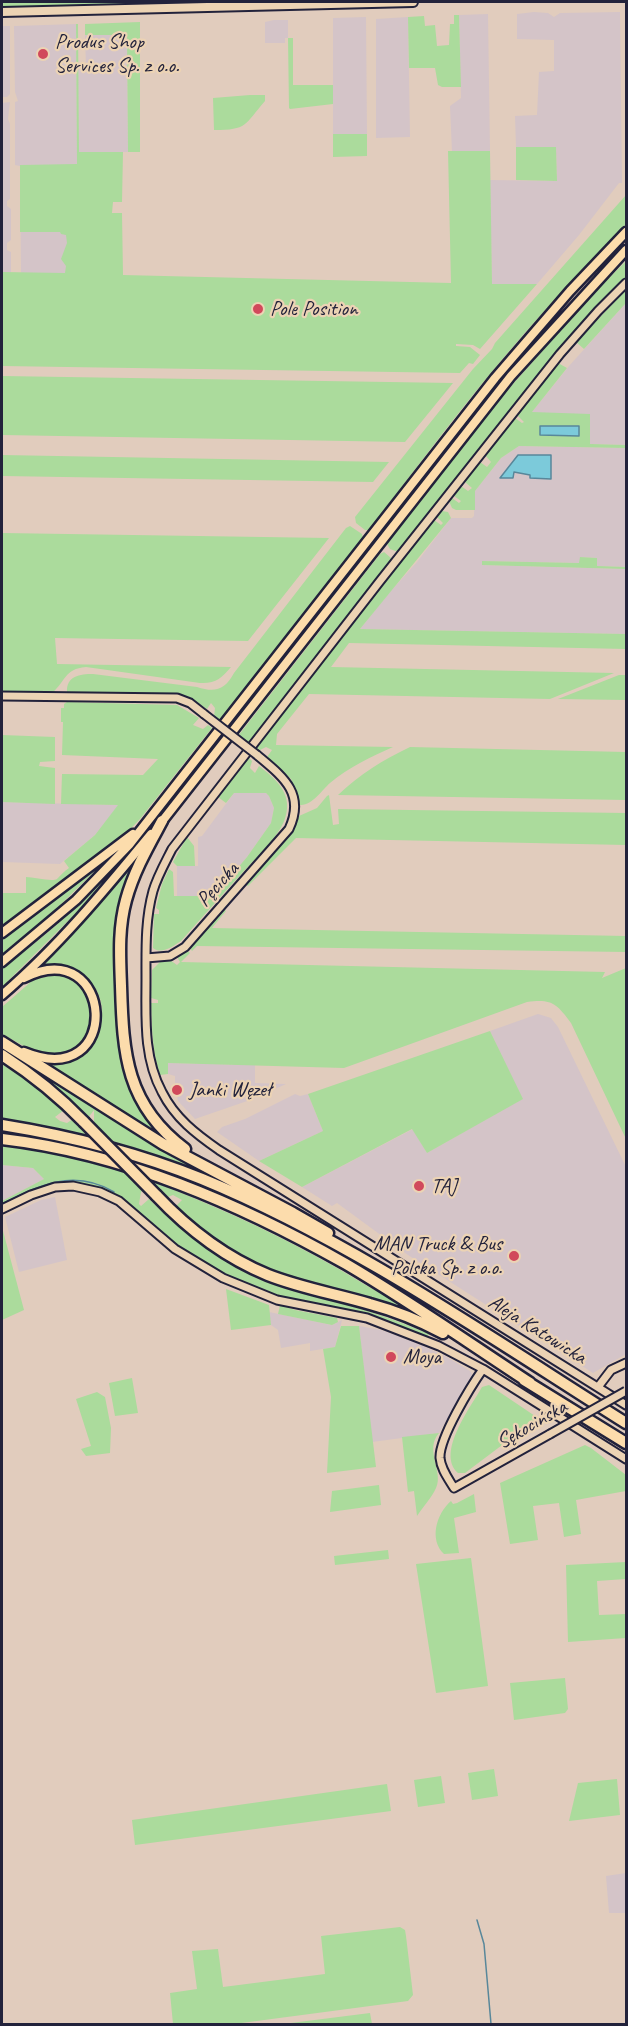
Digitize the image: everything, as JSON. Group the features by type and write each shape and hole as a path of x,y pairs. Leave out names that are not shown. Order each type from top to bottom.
{"highway":[{"path":"158,818 137,867 126,899 121,924 119,942 125,1055 131,1078 141,1099 162,1130 184,1149 230,1179"},
{"path":"2,1042 163,1144 315,1225 398,1281"},
{"path":"2,1055 53,1091 200,1236 241,1262 280,1279 413,1318 530,1383"},
{"path":"2,1125 106,1147 201,1178 268,1209 398,1281 627,1423"},
{"path":"2,1138 106,1160 151,1174 248,1213 346,1264 627,1443"}],"main road":[{"path":"2,12 413,2"},
{"path":"2,995 100,895 495,378 570,291 627,232"},
{"path":"2,962 76,900 158,818 498,393 573,307 627,250"},
{"path":"608,270 627,255"},
{"path":"2,933 158,818"},
{"path":"2,1042 39,1058 64,1057 81,1049 95,1030 97,1021 95,1001 91,991 74,976 64,971 44,971 16,983"}],"street":[{"name":"Aleja Katowicka","path":"627,283 598,311 560,354 172,849 154,890 148,918 147,958 147,1046 152,1068 174,1112 190,1129 465,1305 627,1405"},
{"name":"Pęcicka","path":"2,696 177,698 190,703 257,755 286,781 293,795 295,808 291,823 283,837 185,947 170,956 147,958"},
{"path":"2,1209 49,1188 73,1186 92,1189 119,1201 175,1249 223,1278 277,1300 367,1318 440,1346 483,1369 627,1459"},
{"path":"598,1387 611,1370 627,1363"},
{"name":"Sękocińska","path":"483,1369 441,1445 442,1466 454,1488 626,1391"}],"shaded area":[{"path":"620,12 622,183 619,183 537,284 492,284 490,180 557,181 556,148 516,147 515,116 537,115 539,72 554,71 554,40 517,39 517,14 548,13 554,17 560,13"},
{"path":"488,14 490,151 452,152 450,106 461,98 459,15"},
{"path":"366,17 367,134 333,134 333,18"},
{"path":"408,17 410,137 376,138 376,19"},
{"path":"288,20 288,38 285,38 285,43 265,43 265,22"},
{"path":"76,24 78,274 21,273 20,166 15,165 15,102 18,101 15,92 14,26"},
{"path":"2,26 10,26 10,94 7,97 2,97"},
{"path":"127,34 128,152 79,152 78,68 86,67 85,35"},
{"path":"10,102 8,119 10,124 10,199 7,201 7,206 11,209 11,240 7,243 7,250 11,252 11,272 2,272 2,103"},
{"path":"626,303 626,445 590,444 532,412 569,366"},
{"path":"519,446 626,448 626,567 597,566 597,558 580,557 580,563 483,561 482,565 626,569 626,634 360,629 451,518 472,518 474,516 475,491 501,458"},
{"path":"234,793 266,793 274,808 271,823 247,857 214,896 177,896 177,866 198,866 198,837 202,836"},
{"path":"2,802 119,805 95,835 60,864 2,862"},
{"path":"538,1014 551,1018 558,1027 626,1167 626,1354 593,1373 408,1255 337,1203 332,1206 302,1187 413,1129 427,1153 522,1099 490,1031"},
{"path":"168,1063 255,1065 255,1083 286,1084 253,1099 195,1119 178,1101 175,1093 175,1076 168,1074"},
{"path":"295,1094 300,1096 308,1094 323,1131 259,1161 217,1132 222,1127 245,1119"},
{"path":"2,1165 33,1168 44,1179 2,1201"},
{"path":"55,1197 67,1260 19,1272 5,1217 41,1200"},
{"path":"269,1312 332,1325 342,1320 335,1347 310,1351 310,1343 281,1348 278,1330 271,1325"},
{"path":"359,1326 381,1330 412,1341 445,1356 470,1371 472,1374 469,1381 439,1433 372,1442"},
{"path":"626,1873 626,1913 609,1913 606,1876"}],"green space":[{"path":"2,2 247,2 2,7"},
{"path":"454,15 459,15 461,87 442,87 438,85 435,68 409,68 408,17 424,16 425,26 435,25 437,46 449,45 450,24 454,24"},
{"path":"140,22 140,152 128,152 127,35 85,35 85,24"},
{"path":"76,24 78,24 79,152 123,152 122,202 113,202 112,213 122,213 123,275 451,283 448,151 490,151 492,284 537,284 480,349 473,345 456,344 456,346 470,347 480,355 473,364 469,363 460,373 2,366 2,272 65,273 66,266 61,259 67,243 66,235 60,232 20,232 20,165 77,164"},
{"path":"288,38 293,38 293,85 333,85 333,104 289,108"},
{"path":"265,95 265,101 249,121 233,129 214,130 213,98"},
{"path":"333,134 367,134 367,156 333,157"},
{"path":"516,147 556,147 557,181 516,180"},
{"path":"626,195 626,224 503,358 369,530 365,530 356,523 355,517 473,369"},
{"path":"626,261 626,278 556,353 398,552 390,549 387,544 505,393 593,294"},
{"path":"626,290 626,303 584,349 576,342"},
{"path":"558,363 567,368 532,412 590,414 590,444 626,445 626,448 519,446 501,458 475,491 475,510 452,508 449,501 452,498 459,503 461,501 454,496 461,486 468,491 472,488 465,482 480,462 487,467 491,462 485,455 515,418 524,422 517,415"},
{"path":"2,376 453,383 405,442 2,435"},
{"path":"2,455 389,462 373,482 2,476"},
{"path":"442,511 448,512 451,518 360,629 626,634 626,649 349,643 331,667 614,673 550,699 309,694 277,734 276,745 393,747 352,767 337,777 309,803 300,805 291,779 267,757 272,750 266,747 258,751 255,749 434,520 441,525 443,523 437,517"},
{"path":"350,526 362,534 363,538 219,721 214,717 215,708 211,703 207,709 189,697 180,695 67,692 71,679 88,674 209,690 219,689 231,679 346,528"},
{"path":"2,533 329,538 248,641 55,638 57,664 231,667 214,681 200,683 86,667 69,673 53,692 2,692"},
{"path":"384,552 392,561 248,744 238,736 380,554"},
{"path":"580,557 597,558 597,566 626,567 626,569 482,565 482,561 579,563"},
{"path":"619,675 626,675 626,700 558,699"},
{"path":"67,702 177,705 199,718 193,725 203,729 208,725 212,728 140,819 116,844 2,928 2,893 26,893 26,877 57,879 69,868 64,861 95,835 118,805 61,804 62,774 143,775 158,759 62,755 61,708 64,708"},
{"path":"2,735 55,737 55,761 40,762 39,766 55,768 55,804 2,802"},
{"path":"410,747 626,752 626,800 338,795 372,768"},
{"path":"249,758 252,761 250,768 255,773 259,766 281,787 287,800 284,822 268,845 181,941 167,949 156,950 153,948 154,914 159,914 156,908 162,884 169,869 173,872 174,896 214,896 247,857 271,823 274,808 266,793 234,793 226,803 218,797"},
{"path":"329,795 333,825 339,824 338,809 626,813 626,845 296,838 248,886 245,884 288,838 299,816 317,808"},
{"path":"164,810 79,913 77,912 2,987 2,968 68,915 108,875"},
{"path":"187,837 194,846 195,866 177,866 173,862"},
{"path":"99,867 47,918 2,954 2,937"},
{"path":"132,868 122,898 116,942 119,1045 135,1097 161,1135 49,1064 70,1061 86,1050 94,1041 99,1030 102,1006 92,984 83,975 67,968 44,965"},
{"path":"223,908 226,911 212,928 626,936 626,952 197,946 192,951 190,948"},
{"path":"187,950 190,953 181,962 605,972 602,978 626,968 626,1139 571,1023 557,1007 542,1001 527,1002 344,1068 168,1063 168,1074 160,1075 152,1030 151,1003 158,1003 158,1000 151,998 152,970 160,962 170,960 177,965 180,962 177,957"},
{"path":"57,974 74,982 85,993 91,1006 92,1020 88,1033 80,1044 69,1052 53,1055 26,1047 2,1034 2,1007 33,980"},
{"path":"490,1031 523,1099 427,1153 412,1129 302,1187 259,1161 323,1131 308,1094"},
{"path":"2,1064 28,1081 64,1110 55,1117 67,1123 73,1119 91,1136 2,1119"},
{"path":"29,1065 204,1173 113,1143 94,1125 94,1110 88,1118"},
{"path":"2,1144 54,1153 125,1171 143,1190 139,1204 141,1206 149,1199 206,1248 254,1277 288,1289 362,1309 429,1334 427,1338 371,1317 282,1298 245,1285 188,1254 128,1204 102,1188 76,1183 53,1184 22,1195 2,1206 2,1201 44,1179 33,1168 2,1165"},
{"path":"148,1180 204,1202 285,1240 386,1296 406,1311 363,1296 296,1280 247,1259 209,1236 175,1207 182,1200 173,1195 165,1198"},
{"path":"2,1227 24,1310 2,1320"},
{"path":"226,1289 269,1305 271,1325 231,1330"},
{"path":"280,1305 337,1318 338,1322 332,1325 278,1314"},
{"path":"341,1326 359,1326 376,1467 327,1473 331,1397 323,1349 335,1347"},
{"path":"132,1378 138,1413 115,1416 109,1383"},
{"path":"489,1385 538,1418 465,1473 458,1473 452,1464 451,1454 457,1430 482,1387"},
{"path":"97,1392 105,1397 111,1428 110,1453 86,1456 81,1449 91,1446 76,1399"},
{"path":"439,1433 433,1447 438,1482 417,1516 414,1491 408,1492 402,1437"},
{"path":"585,1445 626,1475 626,1491 576,1500 581,1534 564,1537 559,1503 533,1506 538,1540 510,1544 500,1483"},
{"path":"379,1485 381,1505 330,1512 332,1491"},
{"path":"474,1494 476,1512 454,1518 459,1553 444,1554 439,1548 436,1535 441,1513 451,1501 453,1504 457,1503"},
{"path":"388,1550 389,1559 335,1565 334,1556"},
{"path":"471,1558 488,1686 436,1693 416,1564"},
{"path":"626,1562 626,1579 597,1581 599,1615 626,1614 626,1638 568,1642 566,1565"},
{"path":"565,1678 568,1709 565,1713 514,1720 510,1683"},
{"path":"494,1769 498,1796 472,1800 468,1773"},
{"path":"441,1776 445,1803 418,1807 414,1780"},
{"path":"617,1779 620,1815 569,1821 578,1783"},
{"path":"387,1784 391,1811 135,1845 132,1820"},
{"path":"400,1927 405,1930 413,1995 408,2001 234,2024 173,2024 170,1993 197,1989 192,1951 218,1949 223,1987 325,1974 321,1936"},
{"path":"370,2013 372,2024 283,2024"}],"water":[{"path":"540,426 579,426 579,436 540,435"},
{"path":"518,455 551,455 551,479 530,478 530,475 514,472 513,478 500,478"}],"waterway":[{"path":"2,1204 43,1186 71,1180 85,1181 114,1192"},
{"path":"477,1920 484,1944 491,2024"}],"place":[{"name":"Produs Shop Services Sp. z o.o.","path":"43,54"},
{"name":"Pole Position","path":"258,309"},
{"name":"Janki Węzeł","path":"177,1090"},
{"name":"TAJ","path":"419,1186"},
{"name":"MAN Truck & Bus Polska Sp. z o.o.","path":"514,1256"},
{"name":"Moya","path":"391,1357"}]}
